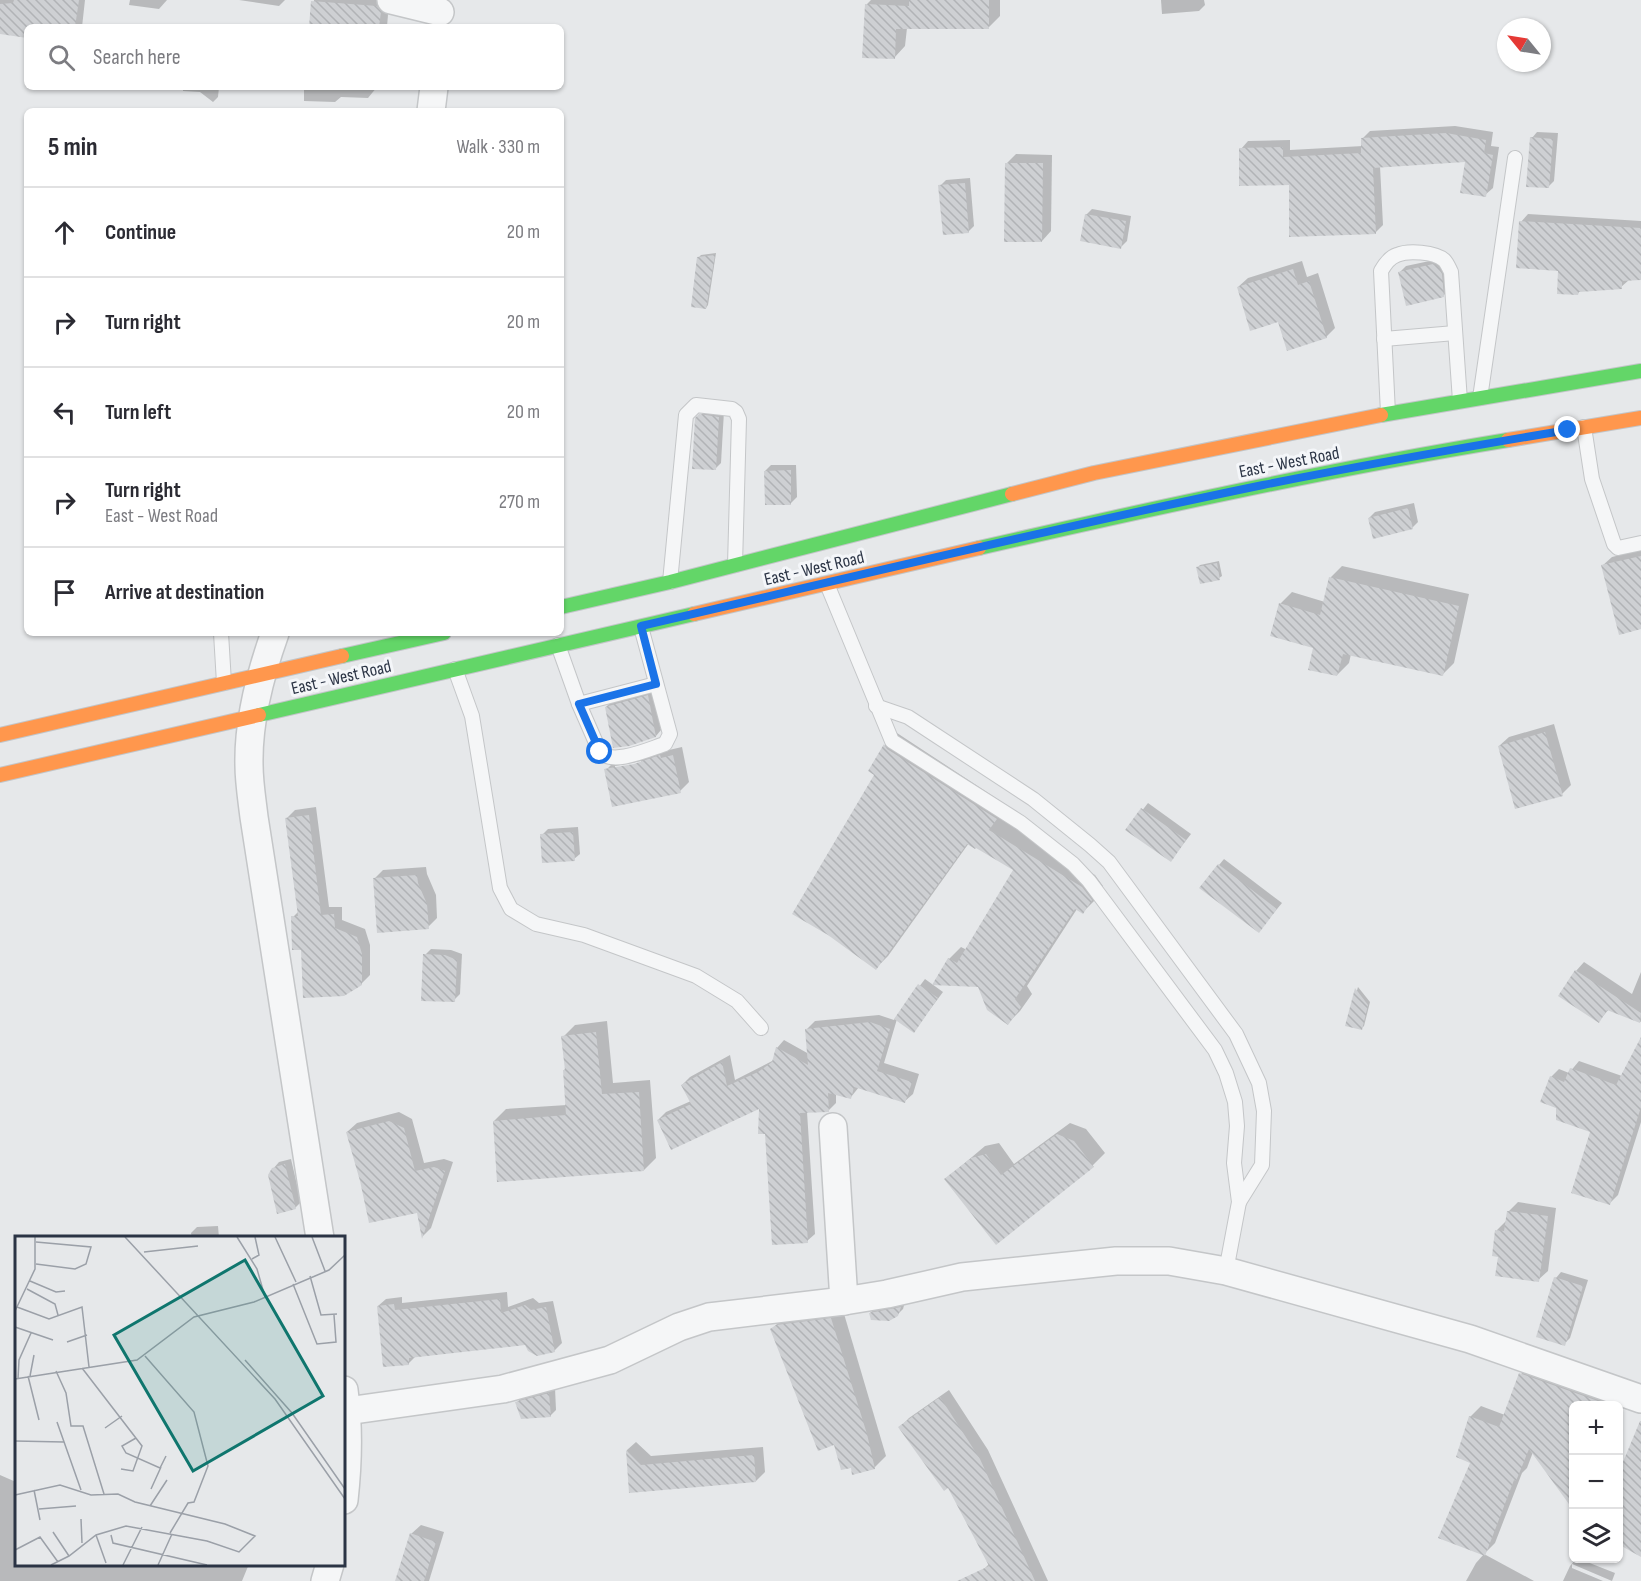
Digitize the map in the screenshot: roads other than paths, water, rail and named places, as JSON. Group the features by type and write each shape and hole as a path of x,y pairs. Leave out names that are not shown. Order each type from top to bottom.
{"main road":[{"name":"East - West Road","path":"564,606 670,582 1094,473 1388,413 1641,371"},
{"name":"East - West Road","path":"0,775 1077,525 1416,455 1641,418"},
{"name":"East - West Road","path":"0,735 431,636"}],"street":[{"path":"391,0 440,13"},
{"path":"431,108 434,90"},
{"path":"274,636 261,674 253,716 249,765 254,817 320,1236"},
{"path":"833,1127 844,1301"},
{"path":"345,1488 347,1465 345,1401 503,1389 610,1360 679,1327 709,1317 844,1301 962,1277 1116,1261 1169,1261 1226,1271 1470,1339 1641,1400"},
{"path":"325,1581 329,1566"}],"lane":[{"path":"1480,398 1515,158"},
{"path":"1388,413 1381,271 1387,261 1396,255 1408,252 1437,255 1445,261 1451,272 1460,401"},
{"path":"1384,339 1455,333"},
{"path":"670,582 686,415 696,405 732,409 739,418 735,565"},
{"path":"1584,427 1592,479 1614,544 1618,548 1641,543"},
{"path":"827,583 892,741 1021,823 1073,864 1089,880 1215,1050 1226,1073 1235,1102 1237,1126 1234,1163 1239,1202 1226,1271"},
{"path":"558,645 579,704 600,752 604,757 624,757 665,744 670,734 641,626"},
{"path":"221,636 224,683"},
{"path":"455,669 472,716 500,888 511,909 536,924 584,935 696,976 737,1000 761,1028"},
{"path":"579,704 656,684"},
{"path":"876,705 908,717 1033,799 1090,845 1108,862 1236,1034 1259,1083 1264,1112 1262,1165 1239,1202"},
{"path":"1132,938 1153,921"}]}
